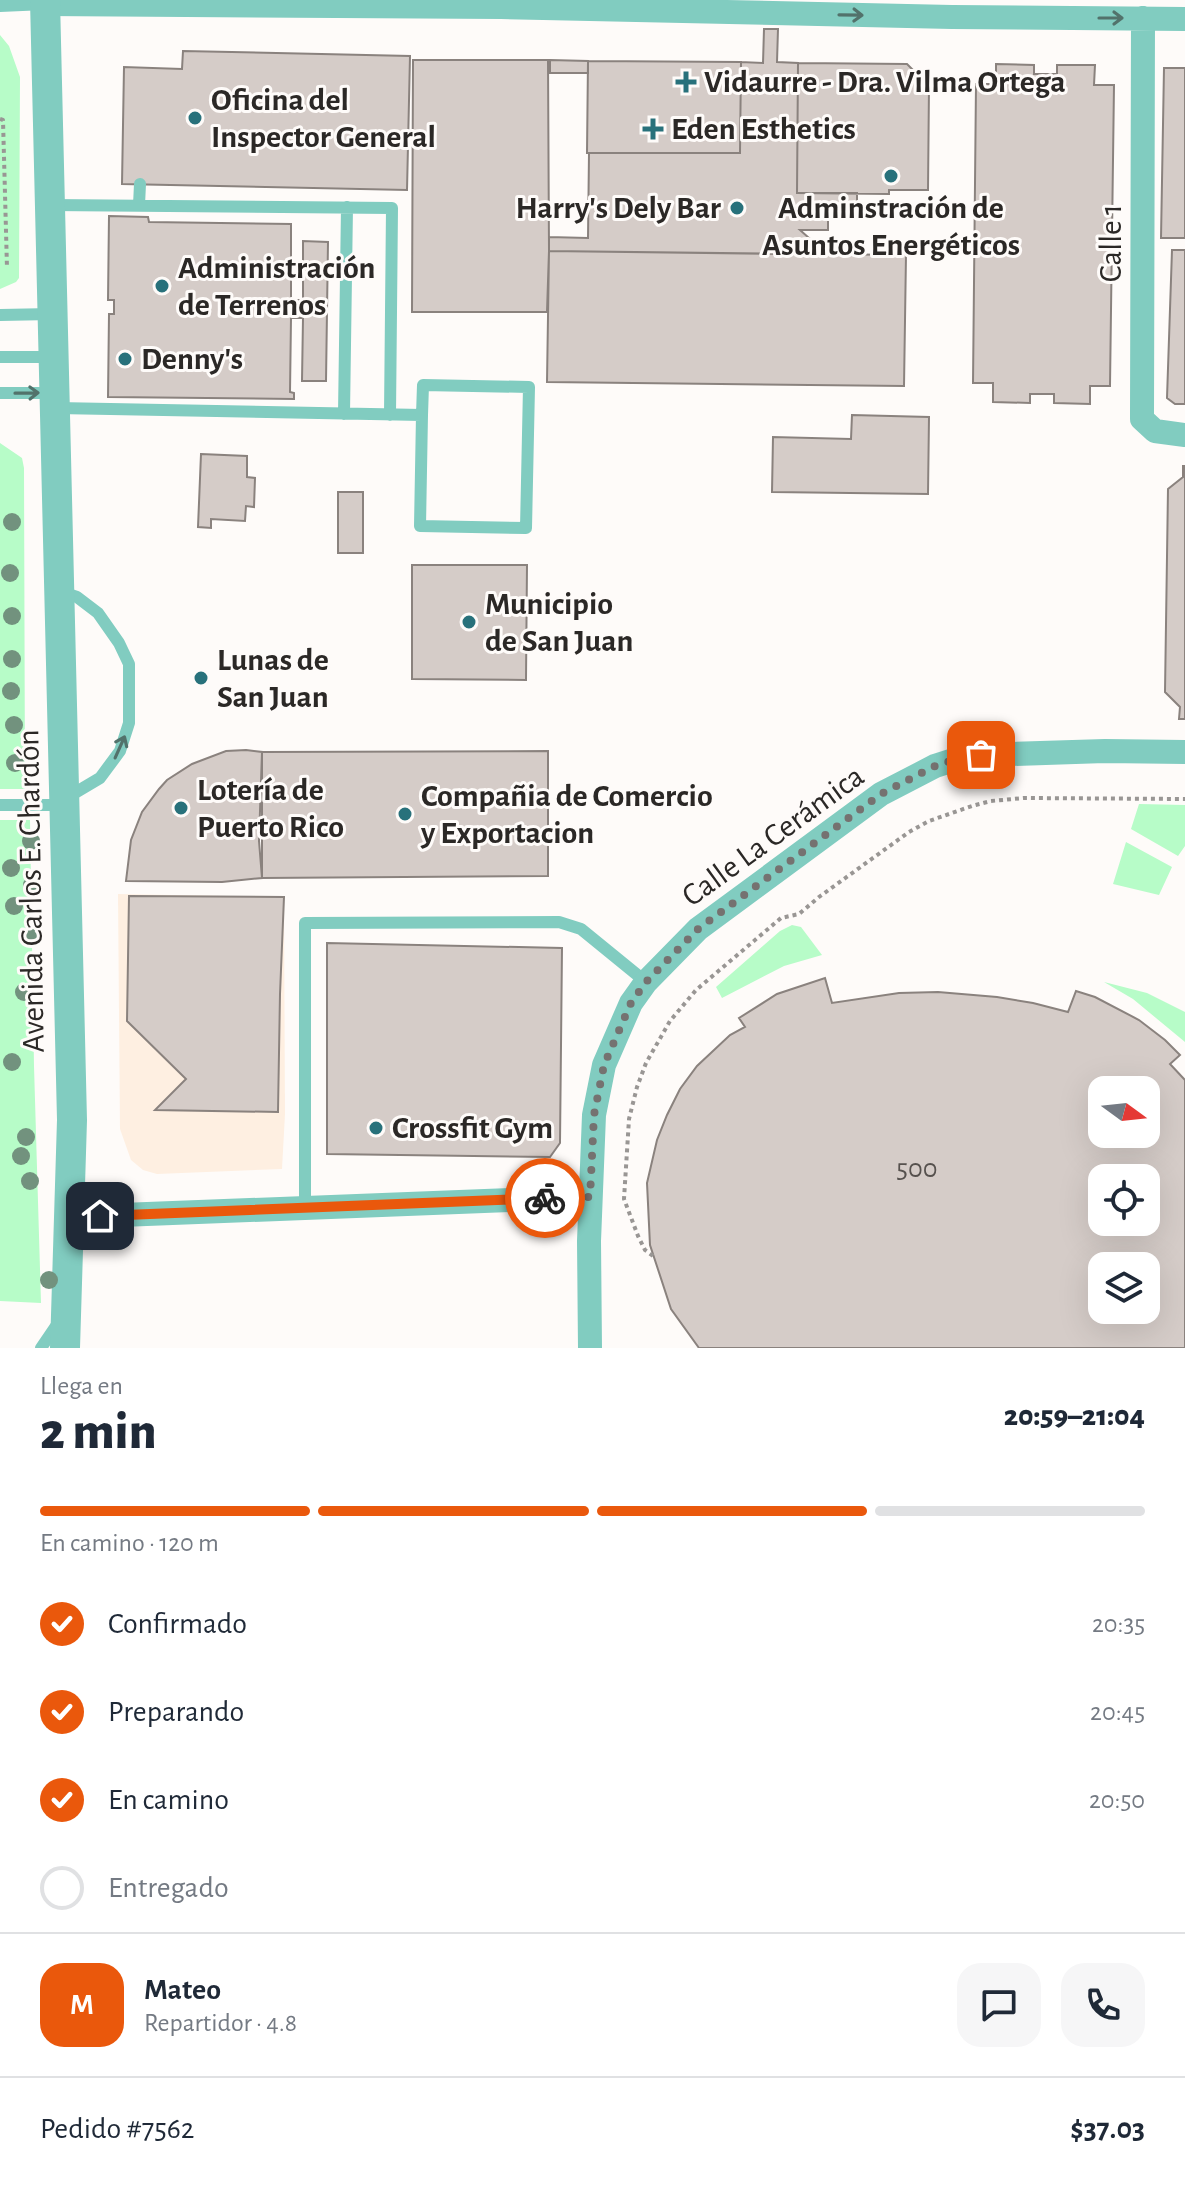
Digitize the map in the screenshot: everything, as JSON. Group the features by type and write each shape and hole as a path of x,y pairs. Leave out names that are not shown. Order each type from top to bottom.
{"street":[{"path":"45,2 1185,19"},
{"name":"Avenida Carlos E. Chardón","path":"45,2 72,1135 65,1348"},
{"name":"Calle 1","path":"1143,18 1142,419 1155,431 1185,435"},
{"name":"Calle La Cerámica","path":"590,1348 590,1197 594,1115 604,1065 631,1003 646,982 698,929 881,794 935,766 981,755 1185,752"},
{"path":"70,1217 590,1197"}],"lane":[{"path":"0,6 45,2"},
{"path":"139,205 140,184"},
{"path":"50,205 392,208 390,415"},
{"path":"344,414 347,207"},
{"path":"0,315 52,314"},
{"path":"0,357 53,357"},
{"path":"423,385 529,387 526,528 420,526 422,415 423,385"},
{"path":"0,393 54,400 422,415"},
{"path":"0,805 65,802 100,778 120,751 129,723 129,664 119,643 98,613 77,597 58,591"},
{"path":"305,1208 305,923 559,922 581,929 646,982"},
{"path":"41,1348 67,1307"}],"path":[{"path":"0,119 3,120 7,268"},
{"path":"653,1256 645,1250 624,1199 629,1119 637,1087 656,1044 686,1000 720,968 781,918 799,914 891,843 948,813 1007,798 1185,799"}],"shaded area":[{"path":"118,894 284,897 285,1114 282,1169 157,1174 143,1170 131,1160 120,1129"}],"green space":[{"path":"0,35 9,46 20,77 19,278 0,289"},
{"path":"0,443 22,458 24,468 25,789 0,789"},
{"path":"1139,804 1185,805 1185,846 1178,856 1131,829"},
{"path":"0,820 30,820 41,1303 0,1301"},
{"path":"1126,842 1172,867 1159,895 1113,884"},
{"path":"792,925 801,927 822,955 784,966 722,998 716,987 780,931"},
{"path":"1104,982 1147,993 1185,1012 1185,1042 1133,999"}],"building":[{"path":"764,29 778,29 777,62 798,63 797,193 857,193 857,205 841,205 841,215 828,215 828,230 800,230 809,238 792,254 549,251 549,237 588,238 589,153 740,153 741,62 763,63"},
{"path":"183,51 410,56 407,190 122,184 124,67 182,69"},
{"path":"413,60 548,60 547,312 412,312"},
{"path":"550,60 588,61 588,73 550,73"},
{"path":"588,61 741,62 740,153 587,153"},
{"path":"798,63 907,64 929,86 928,190 889,190 889,194 797,193"},
{"path":"996,64 1034,65 1034,74 1057,74 1057,65 1095,65 1094,85 1114,85 1110,386 1090,386 1090,404 1054,403 1054,394 1030,394 1030,403 993,402 993,383 973,383 976,84 996,84"},
{"path":"1164,68 1185,68 1185,238 1161,238"},
{"path":"109,216 148,217 149,222 291,224 291,300 303,300 303,241 328,242 326,381 302,381 303,318 291,318 290,392 294,393 294,399 108,397 109,314 114,314 114,300 108,300"},
{"path":"1172,250 1185,250 1185,404 1175,404 1167,398"},
{"path":"549,251 906,255 904,386 547,382"},
{"path":"852,415 929,417 928,494 772,492 773,437 851,439"},
{"path":"201,454 247,456 247,477 255,478 254,507 246,506 245,521 211,519 211,528 198,527"},
{"path":"1183,466 1185,719 1179,719 1180,707 1165,692 1168,489 1183,477"},
{"path":"338,492 363,492 363,553 338,553"},
{"name":"Municipio de San Juan","path":"412,565 527,565 526,680 412,679"},
{"path":"226,751 262,752 259,841 262,878 222,882 126,881 131,840 142,812 167,780 192,764"},
{"name":"Compañia de Comercio y Exportacion","path":"548,751 548,876 262,878 262,752"},
{"path":"129,896 284,897 278,1112 155,1110 186,1079 127,1021"},
{"path":"327,943 562,948 560,1143 550,1157 327,1154"},
{"path":"825,978 832,1003 899,993 938,992 997,997 1068,1012 1076,991 1095,997 1139,1020 1180,1055 1170,1064 1185,1080 1185,1348 699,1348 671,1309 650,1245 647,1183 657,1140 680,1089 697,1066 730,1035 745,1027 739,1018 777,994"}],"way so far":[{"path":"545,1198 590,1197 594,1115 604,1065 631,1003 663,964 698,929 881,794 935,766 981,755"}],"place":[{"name":"Vidaurre - Dra. Vilma Ortega","path":"686,82"},
{"name":"Oficina del Inspector General","path":"195,118"},
{"name":"Eden Esthetics","path":"653,129"},
{"name":"Adminstración de Asuntos Energéticos","path":"891,176"},
{"name":"Harry's Dely Bar","path":"737,208"},
{"name":"Administración de Terrenos","path":"162,286"},
{"name":"Denny's","path":"125,359"},
{"name":"Municipio de San Juan","path":"469,622"},
{"name":"Lunas de San Juan","path":"201,678"},
{"name":"Lotería de Puerto Rico","path":"181,808"},
{"name":"Compañia de Comercio y Exportacion","path":"405,814"},
{"name":"Crossfit Gym","path":"376,1128"}],"route":[{"path":"100,1216 545,1198"}]}
